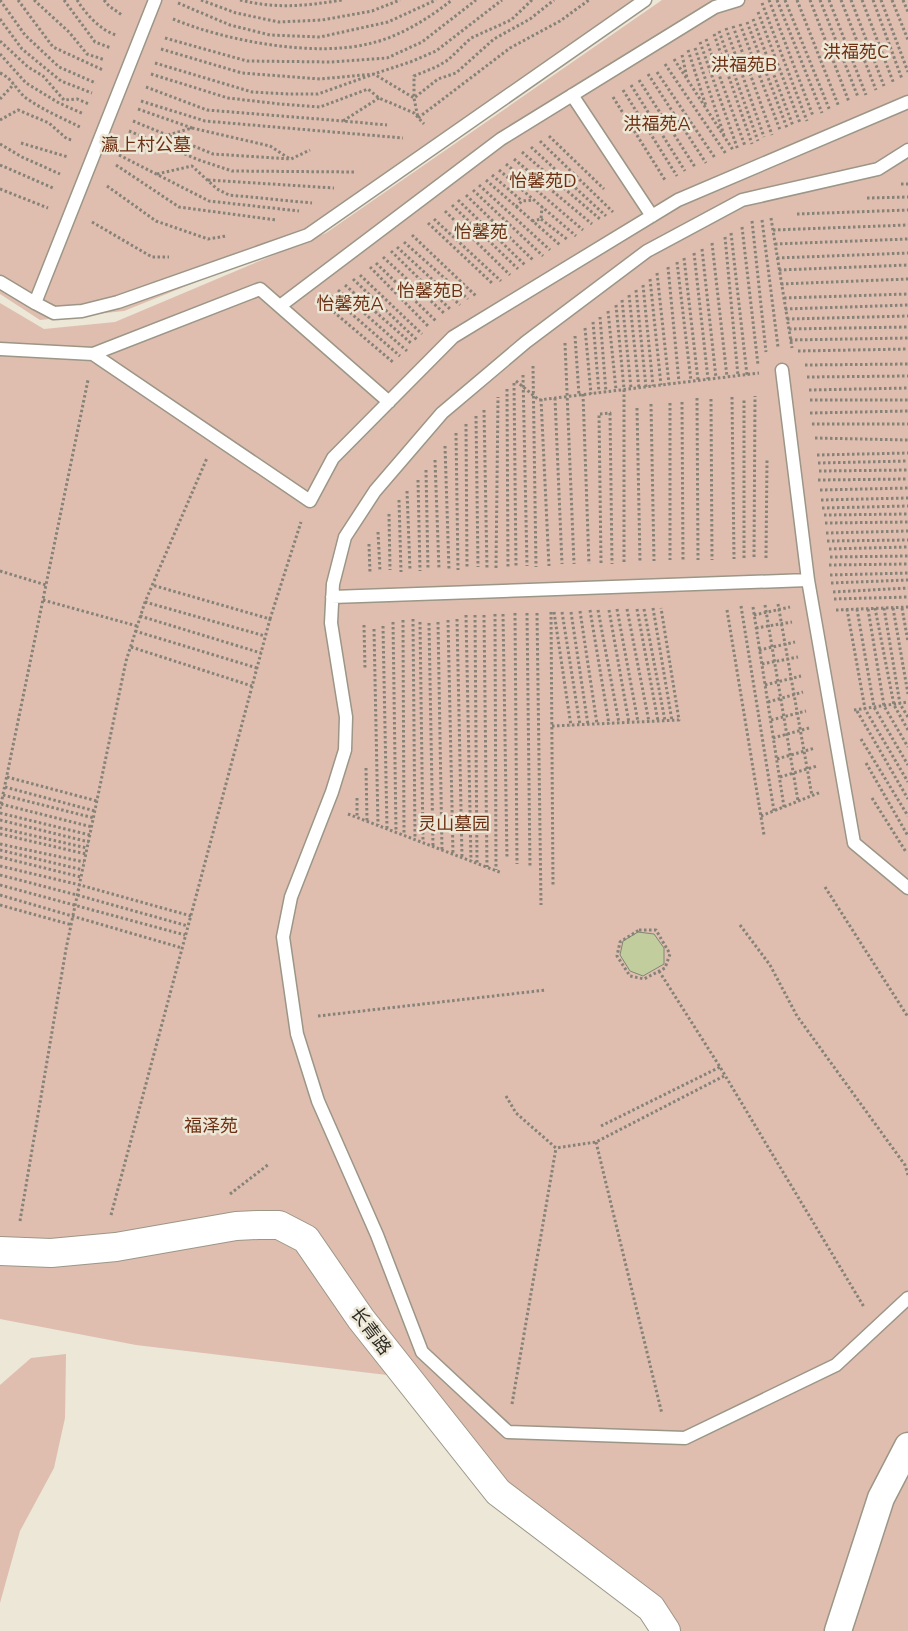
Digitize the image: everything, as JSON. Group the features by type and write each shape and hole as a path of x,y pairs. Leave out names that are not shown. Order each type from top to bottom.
{"street":[{"name":"长青路","path":"0,1251 51,1253 116,1247 236,1226 258,1225 278,1226 306,1239 361,1320 498,1492 651,1608 666,1631"},
{"path":"838,1631 881,1498 908,1446"}],"lane":[{"path":"0,282 54,314 82,311 118,302 308,235 645,0"},
{"path":"34,303 153,5"},
{"path":"280,306 477,158 572,95 709,12"},
{"path":"572,95 652,216"},
{"path":"93,354 310,501 333,458 450,344 652,216 796,150"},
{"path":"908,150 878,169 740,203 635,263 498,366 442,413 375,491 345,537 333,584 331,623 346,717 345,750 327,806 291,897 283,937 297,1034 318,1101 377,1235 422,1352 508,1432 685,1438 836,1365 908,1298"},
{"path":"0,349 93,354 260,289 389,402"},
{"path":"775,371 790,438 808,580 854,842 908,888"},
{"path":"332,597 808,580"}],"path":[{"path":"0,0 25,35 59,67 113,107 199,160 232,171 361,171"},
{"path":"18,0 53,48 228,98 320,107 368,89 379,98 414,113 441,142"},
{"path":"34,0 69,32 88,54 128,68 252,92 318,94 413,61 436,51 502,0"},
{"path":"64,0 95,42 128,68 207,110 386,125"},
{"path":"77,0 86,13 109,33 242,73 320,79 374,74 414,98"},
{"path":"104,0 109,6 143,29 174,41 247,61 331,62 386,58 422,42 476,0"},
{"path":"170,0 230,25 270,35 320,37 388,22 436,0"},
{"path":"201,0 236,13 279,22 322,20 372,11 400,0"},
{"path":"240,0 265,6 314,4 342,0"},
{"path":"153,5 195,28 267,44 310,48 351,48 374,43 413,26 452,0"},
{"path":"418,118 414,98 414,76 448,60 471,38 510,20 532,0"},
{"path":"414,98 438,79 456,73 494,39 530,19 554,0"},
{"path":"418,118 498,57 560,21 589,0"},
{"path":"761,0 796,150"},
{"path":"769,0 796,150"},
{"path":"776,0 796,150"},
{"path":"785,0 796,150"},
{"path":"796,150 797,0"},
{"path":"796,150 810,0"},
{"path":"796,150 820,0"},
{"path":"796,150 829,0"},
{"path":"796,150 841,0"},
{"path":"796,150 851,0"},
{"path":"796,150 862,0"},
{"path":"873,0 905,88"},
{"path":"881,0 908,72"},
{"path":"892,0 908,40"},
{"path":"903,0 908,12"},
{"path":"757,9 796,150"},
{"path":"709,12 796,150"},
{"path":"709,12 796,150"},
{"path":"709,12 796,150"},
{"path":"709,12 796,150"},
{"path":"709,12 796,150"},
{"path":"709,12 796,150"},
{"path":"709,12 796,150"},
{"path":"708,111 709,12"},
{"path":"709,12 726,140"},
{"path":"746,18 796,150"},
{"path":"752,18 796,150"},
{"path":"0,19 22,49 61,81 168,135 213,154 291,159 310,150"},
{"path":"0,41 28,67 43,76 64,100 76,99 113,107 270,146 291,159"},
{"path":"0,54 26,83 59,104 87,116 113,107 204,121 441,142"},
{"path":"631,58 796,150"},
{"path":"631,58 796,150"},
{"path":"631,58 796,150"},
{"path":"631,58 796,150"},
{"path":"631,58 796,150"},
{"path":"631,58 796,150"},
{"path":"631,58 796,150"},
{"path":"631,58 708,111 726,140"},
{"path":"0,73 14,84 24,96 98,144 156,174 209,201 341,212 339,195 321,204 229,195 217,189 192,166 156,174"},
{"path":"0,99 14,84"},
{"path":"343,121 379,98"},
{"path":"0,120 18,110 49,123 67,139 98,144 179,207 321,226"},
{"path":"168,135 192,128"},
{"path":"395,144 399,138"},
{"path":"726,140 796,150"},
{"path":"21,143 70,157 84,178"},
{"path":"0,144 22,157 84,178 156,222 208,239 236,234"},
{"path":"477,158 542,207 577,262"},
{"path":"477,158 522,201"},
{"path":"477,158 516,207 577,262"},
{"path":"477,158 577,262"},
{"path":"477,158 577,262"},
{"path":"477,158 577,262"},
{"path":"477,158 577,262"},
{"path":"477,158 577,262"},
{"path":"477,158 577,262"},
{"path":"477,158 577,262"},
{"path":"477,158 577,262"},
{"path":"477,158 577,262"},
{"path":"477,158 577,262"},
{"path":"477,158 577,262"},
{"path":"477,158 577,262"},
{"path":"0,165 152,257 171,257"},
{"path":"207,180 372,190"},
{"path":"0,188 72,209"},
{"path":"516,207 522,201 534,200"},
{"path":"740,203 775,371"},
{"path":"740,203 775,371"},
{"path":"740,203 759,373"},
{"path":"740,203 746,375"},
{"path":"738,376 740,203"},
{"path":"415,205 577,262"},
{"path":"415,205 577,262"},
{"path":"542,207 541,219 577,262"},
{"path":"791,214 908,210"},
{"path":"771,215 792,351 908,349"},
{"path":"532,221 541,219"},
{"path":"773,230 908,225"},
{"path":"374,236 450,344"},
{"path":"374,236 450,344"},
{"path":"374,236 450,344"},
{"path":"374,236 450,344"},
{"path":"374,236 450,344"},
{"path":"374,236 450,344"},
{"path":"374,236 450,344"},
{"path":"775,244 908,239"},
{"path":"777,258 908,253"},
{"path":"635,263 727,377"},
{"path":"635,263 716,378"},
{"path":"635,263 708,379"},
{"path":"635,263 698,380"},
{"path":"635,263 691,381"},
{"path":"635,263 680,382"},
{"path":"635,263 669,384"},
{"path":"635,263 661,385"},
{"path":"635,263 653,386"},
{"path":"635,263 646,386"},
{"path":"635,263 639,388"},
{"path":"631,388 635,263"},
{"path":"601,566 599,414 610,414 612,567 624,567 624,390 635,263"},
{"path":"616,390 635,263"},
{"path":"606,392 635,263"},
{"path":"599,392 635,263"},
{"path":"591,394 635,263"},
{"path":"589,567 581,395 635,263"},
{"path":"574,570 568,396 635,263"},
{"path":"779,270 908,265"},
{"path":"324,273 450,344"},
{"path":"324,273 450,344"},
{"path":"324,273 450,344"},
{"path":"324,273 450,344"},
{"path":"324,273 450,344"},
{"path":"324,273 450,344"},
{"path":"782,284 908,279"},
{"path":"784,298 908,294"},
{"path":"785,309 908,305"},
{"path":"787,319 908,316"},
{"path":"789,329 908,327"},
{"path":"790,340 908,338"},
{"path":"90,835 0,811 93,354"},
{"path":"533,363 536,574"},
{"path":"804,365 908,364"},
{"path":"498,366 507,373 508,575"},
{"path":"516,574 514,380 538,400 775,371"},
{"path":"523,372 527,573"},
{"path":"806,378 908,376"},
{"path":"808,390 908,388"},
{"path":"496,575 498,396"},
{"path":"744,398 744,562 754,561 755,396"},
{"path":"555,398 562,570"},
{"path":"698,398 698,564 719,563"},
{"path":"711,398 712,563"},
{"path":"726,562 734,562 732,398"},
{"path":"542,399 549,572"},
{"path":"810,400 908,400"},
{"path":"682,402 683,564"},
{"path":"670,403 670,564"},
{"path":"651,404 654,565"},
{"path":"484,407 487,576"},
{"path":"637,408 640,566"},
{"path":"908,411 802,413 810,463 908,461"},
{"path":"476,412 478,568"},
{"path":"466,420 467,577"},
{"path":"804,424 908,424"},
{"path":"456,427 458,579"},
{"path":"20,1222 73,916 131,647 152,584 216,437"},
{"path":"790,438 908,440"},
{"path":"445,440 449,578"},
{"path":"435,452 439,569"},
{"path":"760,561 766,561 766,452"},
{"path":"808,455 908,453"},
{"path":"426,462 429,578"},
{"path":"811,472 908,470"},
{"path":"418,471 420,580"},
{"path":"812,480 908,479"},
{"path":"407,483 410,580"},
{"path":"814,490 908,488"},
{"path":"399,492 401,575"},
{"path":"816,500 908,498"},
{"path":"110,1221 265,636 300,524 310,501"},
{"path":"817,508 908,506"},
{"path":"389,508 390,576"},
{"path":"818,516 908,514"},
{"path":"819,523 908,522"},
{"path":"378,526 380,579"},
{"path":"820,533 908,531"},
{"path":"822,541 908,540"},
{"path":"369,541 370,580"},
{"path":"823,549 908,547"},
{"path":"824,557 908,556"},
{"path":"677,564 691,564"},
{"path":"908,564 825,565 832,610 908,608"},
{"path":"632,566 647,566"},
{"path":"0,571 46,585"},
{"path":"827,575 908,573"},
{"path":"828,583 908,580"},
{"path":"152,584 270,619"},
{"path":"552,726 679,720 604,587"},
{"path":"604,587 672,721"},
{"path":"604,587 665,721"},
{"path":"604,587 658,722"},
{"path":"604,587 649,722"},
{"path":"604,587 638,722"},
{"path":"604,587 629,723"},
{"path":"604,587 619,723"},
{"path":"604,587 609,724"},
{"path":"597,724 604,587"},
{"path":"588,725 604,587"},
{"path":"580,725 604,587"},
{"path":"571,726 604,587"},
{"path":"553,886 552,726 604,587"},
{"path":"830,592 908,588"},
{"path":"500,591 507,859"},
{"path":"471,860 500,591"},
{"path":"477,863 500,591"},
{"path":"500,591 517,864"},
{"path":"487,866 500,591"},
{"path":"500,591 530,868"},
{"path":"496,870 500,591"},
{"path":"500,591 541,905"},
{"path":"831,600 908,597"},
{"path":"43,600 137,626"},
{"path":"145,602 265,636"},
{"path":"764,602 798,801"},
{"path":"752,603 784,807"},
{"path":"778,604 812,796"},
{"path":"741,605 774,811"},
{"path":"754,614 793,606"},
{"path":"875,608 894,705 908,730"},
{"path":"884,608 900,704 908,717"},
{"path":"893,608 908,694"},
{"path":"902,608 908,642"},
{"path":"856,609 874,707 908,765"},
{"path":"868,609 884,706 908,747"},
{"path":"727,610 764,835"},
{"path":"838,610 840,619"},
{"path":"847,610 865,709 908,782"},
{"path":"140,616 261,653"},
{"path":"412,619 415,839"},
{"path":"457,619 462,857"},
{"path":"403,620 404,835"},
{"path":"448,620 453,854"},
{"path":"756,628 796,621"},
{"path":"393,622 396,832"},
{"path":"420,622 423,842"},
{"path":"438,622 442,850"},
{"path":"429,623 433,846"},
{"path":"383,626 387,829"},
{"path":"374,629 378,825"},
{"path":"135,631 257,668"},
{"path":"760,650 800,641"},
{"path":"131,647 252,686"},
{"path":"762,664 802,656"},
{"path":"765,685 806,675"},
{"path":"768,702 808,691"},
{"path":"854,701 856,710 908,799"},
{"path":"831,714 908,702"},
{"path":"771,720 812,709"},
{"path":"774,738 815,726"},
{"path":"777,759 819,747"},
{"path":"860,757 908,836"},
{"path":"780,777 822,765"},
{"path":"6,777 97,801"},
{"path":"761,816 844,782"},
{"path":"5,787 95,811"},
{"path":"868,791 908,856"},
{"path":"3,795 94,818"},
{"path":"1,804 92,827"},
{"path":"327,806 502,873"},
{"path":"0,820 89,842"},
{"path":"0,828 87,848"},
{"path":"0,834 86,854"},
{"path":"0,844 84,862"},
{"path":"0,850 83,870"},
{"path":"0,857 81,877"},
{"path":"0,866 191,916"},
{"path":"0,876 78,895 188,926"},
{"path":"0,885 185,935"},
{"path":"825,886 908,1017"},
{"path":"0,894 182,948"},
{"path":"0,906 72,925"},
{"path":"740,925 770,965 797,1016 906,1166 908,1175"},
{"path":"638,930 656,930 670,954 665,968 659,971 644,979 630,976 617,956 620,942 638,930"},
{"path":"659,971 720,1067 876,1327"},
{"path":"295,1019 546,990"},
{"path":"601,1126 720,1067"},
{"path":"506,1096 516,1113 556,1148 596,1142 724,1076"},
{"path":"596,1142 668,1437"},
{"path":"508,1432 556,1148"}],"green space":[{"name":"瀛上村公墓","path":"0,0 651,0 318,233 124,311 40,320 0,294"},
{"name":"灵山墓园","path":"662,0 908,0 908,1631 658,1631 492,1491 395,1376 136,1345 0,1319 0,303 44,329 115,322 326,233"},
{"path":"66,1354 65,1418 54,1468 20,1531 0,1603 0,1385 31,1358"}],"building":[{"path":"638,932 654,934 664,948 664,964 643,976 630,971 620,955 623,941"}],"park label":[{"name":"洪福苑C","path":"856,52"},
{"name":"洪福苑B","path":"744,65"},
{"name":"洪福苑A","path":"657,124"},
{"name":"怡馨苑D","path":"543,181"},
{"name":"怡馨苑","path":"481,232"},
{"name":"怡馨苑B","path":"430,291"},
{"name":"怡馨苑A","path":"350,304"},
{"name":"福泽苑","path":"211,1126"}]}
